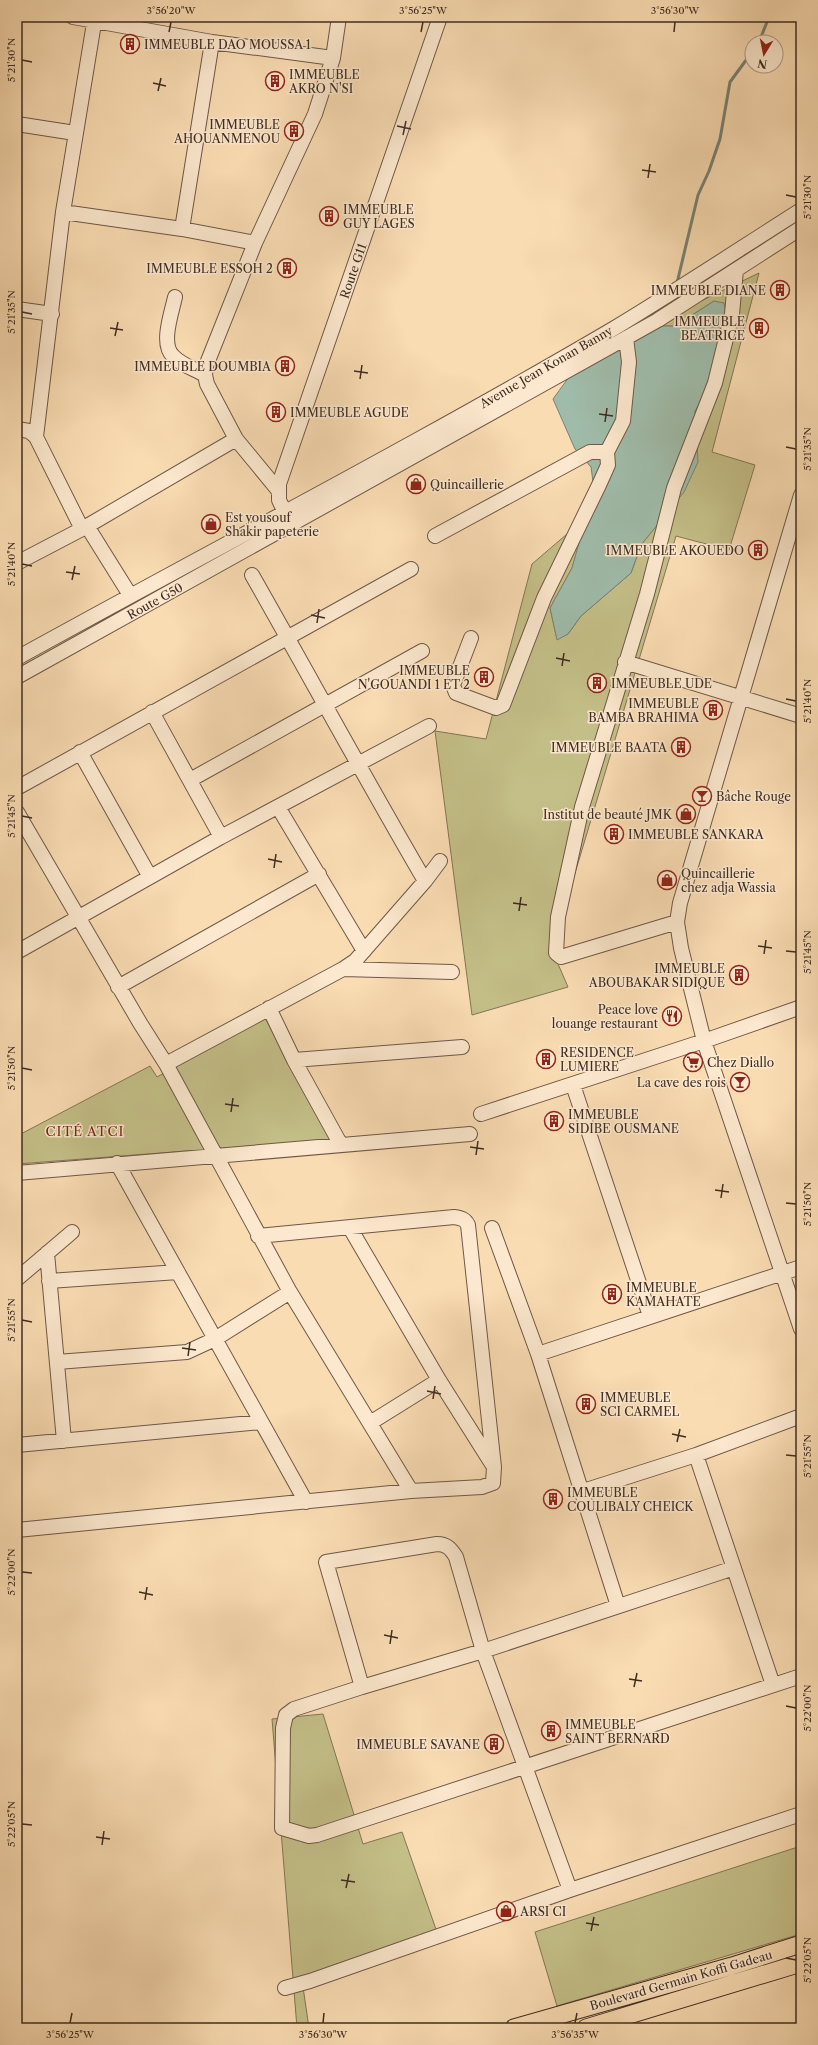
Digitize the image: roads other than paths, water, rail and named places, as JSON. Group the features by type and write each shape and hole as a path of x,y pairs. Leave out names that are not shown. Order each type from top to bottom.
{"main road":[{"name":"Boulevard Germain Koffi Gadeau","path":"514,2028 732,1966 801,1944"},
{"name":"Boulevard Germain Koffi Gadeau","path":"586,2028 801,1963"}],"street":[{"path":"73,17 94,19 212,42 333,58"},
{"path":"288,519 278,490 236,439 207,384 205,375 210,353 256,243 315,114 333,58 339,17"},
{"name":"Route G11","path":"278,490 440,17"},
{"path":"36,437 52,314 63,212 94,19"},
{"path":"182,229 212,42"},
{"path":"17,124 75,133"},
{"name":"Avenue Jean Konan Banny","path":"288,519 670,293 801,210"},
{"path":"63,212 182,229 256,243"},
{"name":"Avenue Jean Konan Banny","path":"288,519 658,320 801,228"},
{"path":"677,922 561,957 556,953 558,917 582,807 647,594 674,488 715,383 732,314 736,270"},
{"path":"175,297 166,341 167,349 172,356 205,375"},
{"path":"17,309 52,314"},
{"path":"471,638 453,685 453,690 456,693 496,708 500,707 503,705 544,598 608,465 607,452 609,445 621,428 629,362 626,338"},
{"path":"17,429 29,431 36,437 84,527 130,595"},
{"path":"17,564 236,439"},
{"path":"435,536 590,452 607,452"},
{"path":"801,495 680,903 677,922 684,962 704,1041 801,1330"},
{"name":"Route G50","path":"17,658 130,595 288,519"},
{"name":"Route G50","path":"17,677 288,519"},
{"path":"17,788 411,568"},
{"path":"252,575 357,765 425,881"},
{"path":"190,780 422,651"},
{"path":"625,662 801,716"},
{"path":"152,712 221,837"},
{"path":"17,952 221,837 429,726"},
{"path":"80,752 150,877"},
{"path":"278,806 364,951"},
{"path":"17,812 118,987 166,1064 214,1156 290,1292 411,1491"},
{"path":"166,1064 343,969 364,951 425,881 440,861"},
{"path":"118,987 319,874"},
{"path":"343,969 452,972"},
{"path":"481,1114 573,1085 801,1007"},
{"path":"269,1008 294,1060 342,1145"},
{"path":"294,1060 462,1047"},
{"path":"573,1085 650,1316"},
{"path":"17,1173 117,1163 470,1134"},
{"path":"117,1163 306,1502"},
{"path":"17,1530 411,1491 489,1485 494,1481 494,1466 468,1225 466,1221 462,1218 454,1217 258,1236"},
{"path":"350,1228 439,1380 494,1466"},
{"path":"492,1228 538,1354 583,1491 618,1606"},
{"path":"17,1279 72,1232"},
{"path":"47,1253 64,1441"},
{"path":"538,1354 801,1267"},
{"path":"50,1281 178,1272"},
{"path":"57,1362 180,1354 194,1350 215,1339 290,1292"},
{"path":"370,1423 439,1380"},
{"path":"583,1491 696,1455 801,1416"},
{"path":"17,1445 261,1422"},
{"path":"696,1455 773,1685"},
{"path":"362,1687 326,1562 437,1544 447,1545 456,1557 483,1651 570,1890"},
{"path":"734,1568 483,1651 294,1709 286,1715 283,1728 282,1828 309,1836 317,1835 801,1676"},
{"path":"285,1988 310,1981 570,1890 801,1814"}],"waterway":[{"path":"762,34 769,17"},
{"path":"677,283 698,195 709,171 720,139 730,82 744,63"}],"place":[{"name":"IMMEUBLE DAO MOUSSA 1","path":"130,44"},
{"name":"IMMEUBLE AKRO N'SI","path":"275,81"},
{"name":"IMMEUBLE AHOUANMENOU","path":"294,131"},
{"name":"IMMEUBLE GUY LAGES","path":"329,216"},
{"name":"IMMEUBLE ESSOH 2","path":"287,268"},
{"name":"IMMEUBLE DIANE","path":"780,290"},
{"name":"IMMEUBLE BEATRICE","path":"759,328"},
{"name":"IMMEUBLE DOUMBIA","path":"285,366"},
{"name":"IMMEUBLE AGUDE","path":"276,412"},
{"name":"Quincaillerie","path":"416,484"},
{"name":"Est yousouf Shakir papeterie","path":"211,524"},
{"name":"IMMEUBLE AKOUEDO","path":"758,550"},
{"name":"IMMEUBLE N'GOUANDI 1 ET 2","path":"484,677"},
{"name":"IMMEUBLE UDE","path":"597,683"},
{"name":"IMMEUBLE BAMBA BRAHIMA","path":"713,710"},
{"name":"IMMEUBLE BAATA","path":"681,747"},
{"name":"Bâche Rouge","path":"702,796"},
{"name":"Institut de beauté JMK","path":"686,814"},
{"name":"IMMEUBLE SANKARA","path":"614,834"},
{"name":"Quincaillerie chez adja Wassia","path":"667,880"},
{"name":"IMMEUBLE ABOUBAKAR SIDIQUE","path":"739,975"},
{"name":"Peace love louange restaurant","path":"672,1016"},
{"name":"RESIDENCE LUMIERE","path":"546,1059"},
{"name":"Chez Diallo","path":"693,1062"},
{"name":"La cave des rois","path":"740,1082"},
{"name":"IMMEUBLE SIDIBE OUSMANE","path":"554,1121"},
{"name":"IMMEUBLE KAMAHATE","path":"612,1294"},
{"name":"IMMEUBLE SCI CARMEL","path":"586,1404"},
{"name":"IMMEUBLE COULIBALY CHEICK","path":"553,1499"},
{"name":"IMMEUBLE SAINT BERNARD","path":"551,1731"},
{"name":"IMMEUBLE SAVANE","path":"494,1744"},
{"name":"ARSI CI","path":"506,1911"}],"district":[{"name":"CITÉ ATCI","path":"85,1131"}]}
